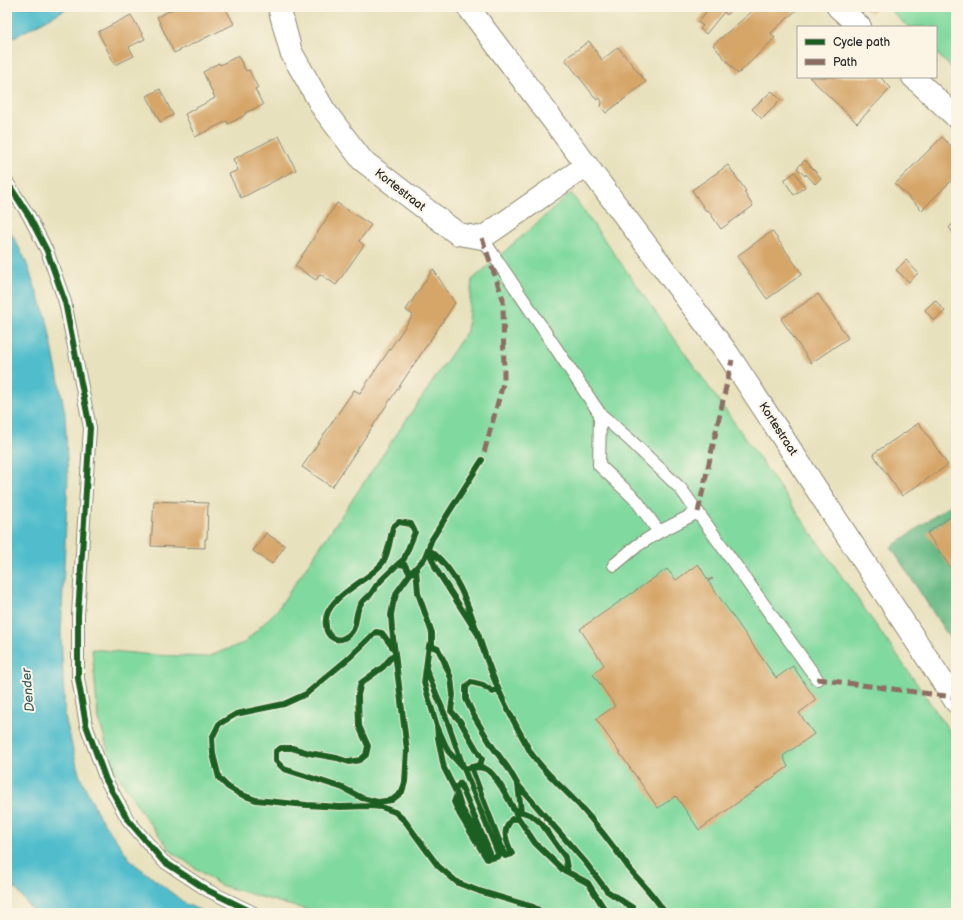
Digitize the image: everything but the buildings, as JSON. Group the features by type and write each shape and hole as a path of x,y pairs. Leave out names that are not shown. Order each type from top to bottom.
{"street":[{"name":"Kortestraat","path":"279,7 291,52 324,110 362,160 458,234 482,238"},
{"name":"Kortestraat","path":"468,7 728,354 956,702"},
{"path":"838,7 859,26"},
{"path":"914,78 956,117"},
{"path":"482,238 587,165"}],"lane":[{"path":"7,182 30,216 47,251 65,302 90,428 78,615 78,678 86,725 106,780 128,820 164,861 207,890 254,913"},
{"path":"482,238 600,414 630,440 681,489 817,679"},
{"path":"600,414 599,465 636,500 659,532"},
{"path":"614,565 638,545 659,532 698,512"}],"green space":[{"path":"896,7 956,7 956,72 937,54 937,26 907,26 891,11"},
{"path":"571,193 743,435 956,740 956,913 329,913 296,907 220,885 172,852 145,817 113,768 98,717 92,649 153,655 206,657 244,643 277,610 467,331 472,280"},
{"path":"956,501 956,648 891,547"}],"water":[{"path":"7,7 68,7 68,8 7,41"},
{"name":"Dender","path":"7,225 25,259 47,320 65,413 68,478 61,633 65,717 79,774 99,816 132,862 186,904 206,913 34,913 7,877"}],"marked path":[{"path":"482,238 503,299 504,380 482,460"},
{"path":"698,512 732,360"},
{"path":"817,679 953,697"}],"cycle path":[{"path":"7,182 29,216 47,251 65,302 90,428 78,615 78,678 86,725 106,780 128,820 163,861 207,890 254,913"},
{"path":"395,653 383,667 361,683 358,695 359,726 368,746 366,755 360,760 349,762 292,748 281,748 276,751 276,761 284,769 343,788 362,798 378,802 392,800 402,792 405,782 407,750 392,629 391,615 393,604 397,592 410,574 424,559 432,539 482,460"},
{"path":"398,564 404,559 415,532 411,524 399,522 393,527 388,549 383,562 377,569 348,590 331,606 327,616 326,626 330,636 338,640 343,639 353,631 357,612 362,602 398,564 405,565 410,574"},
{"path":"479,636 436,569 428,549 440,559 459,586 472,616 498,689 531,753 548,774 593,821 665,913"},
{"path":"416,568 418,593 432,633 432,646"},
{"path":"393,648 382,633 376,632 349,658 306,694 284,704 236,714 219,724 212,738 213,754 219,778 228,787 240,794 256,800 340,807 370,806 381,807 395,812 405,821 438,866 458,883 479,891 533,907 544,913"},
{"path":"429,645 438,649 444,661 451,678 453,695 451,711 460,721 482,759 480,765 464,769 448,751 437,726 424,683 429,645"},
{"path":"426,669 499,856 492,858 460,783 455,790 457,794 444,768 437,726"},
{"path":"498,688 493,692 483,685 471,682 466,687 466,699 474,716 492,746 518,785 586,863 607,891 633,908 635,913"},
{"path":"471,767 484,768 491,772 509,799 519,819 512,819 506,832 506,840 512,854 505,856 471,767"},
{"path":"518,785 521,811 513,809 531,815 541,823 565,857 568,872"},
{"path":"457,794 461,807 470,822 487,859 460,815 454,802 457,794"},
{"path":"519,819 535,843 562,869 588,883 607,913"}]}
